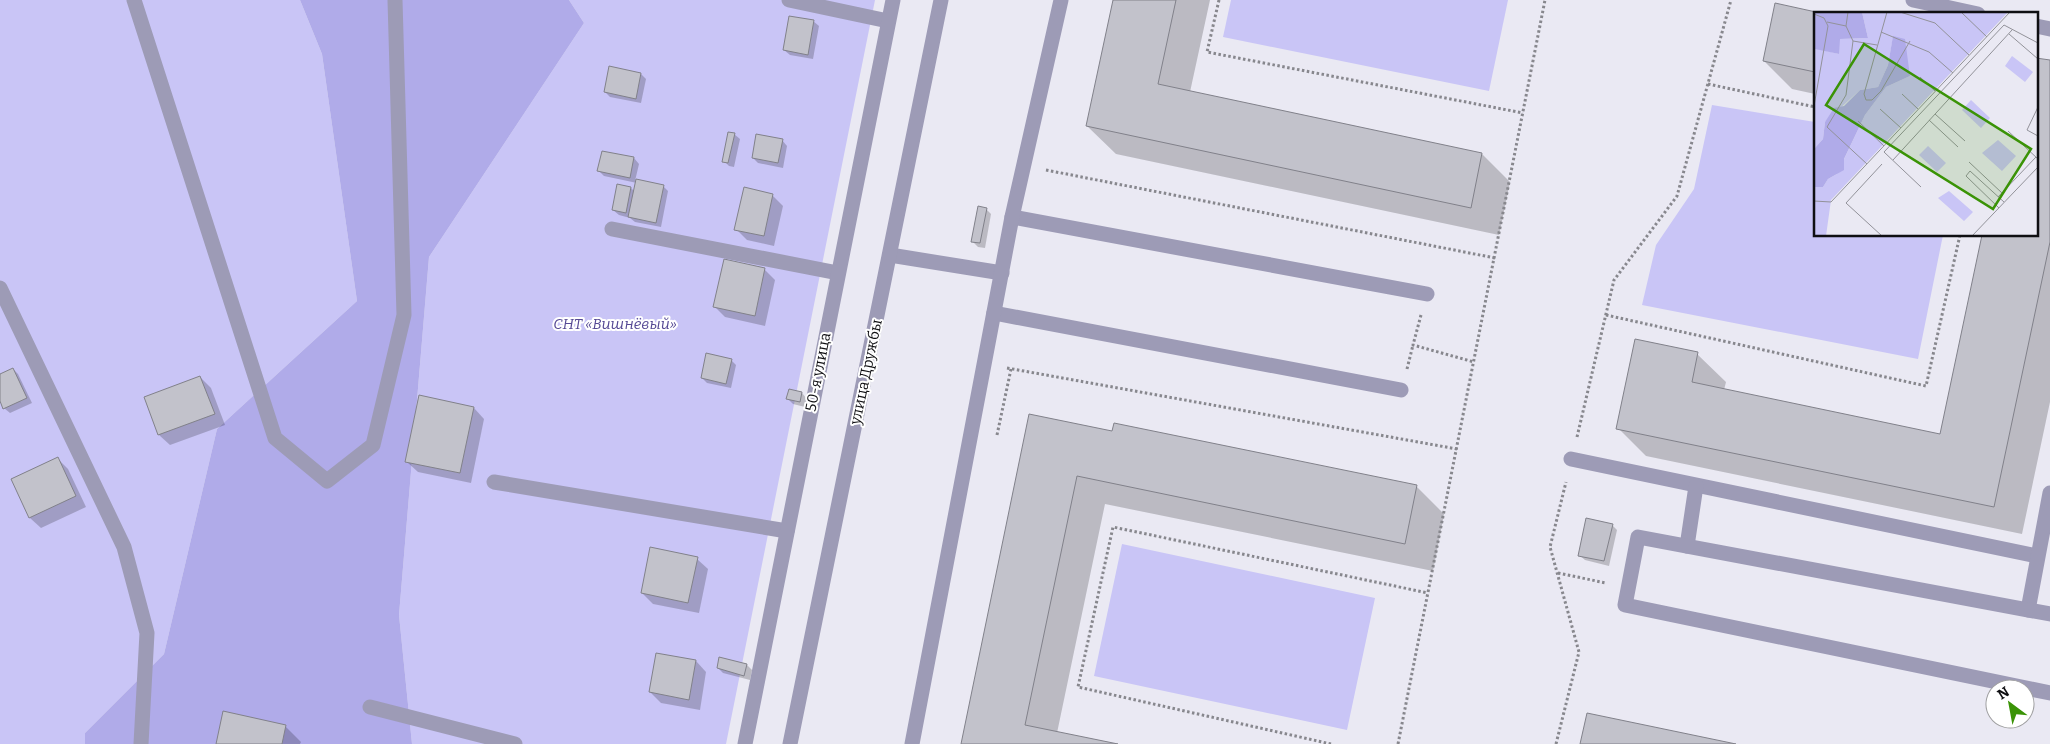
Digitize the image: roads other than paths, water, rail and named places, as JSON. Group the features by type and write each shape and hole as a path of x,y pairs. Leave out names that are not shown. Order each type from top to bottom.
{"street":[{"path":"134,0 275,438 326,481 373,445 404,315 395,0"},
{"path":"789,0 888,21"},
{"name":"50-я улица","path":"745,744 893,0"},
{"name":"улица Дружбы","path":"790,744 941,0"},
{"path":"912,744 1012,217 1061,0"},
{"path":"1913,0 1969,12"},
{"path":"1012,217 1427,294"},
{"path":"612,229 838,272"},
{"path":"890,255 1002,273"},
{"path":"0,288 124,547 147,633 141,744"},
{"path":"994,313 1401,390"},
{"path":"1571,459 2037,556"},
{"path":"494,482 787,532"},
{"path":"1687,546 1696,486"},
{"path":"2028,610 2050,493"},
{"path":"2050,614 1638,537 1626,605 2050,693"},
{"path":"370,707 515,744"}],"park label":[{"name":"СНТ «Вишнёвый»","path":"615,324"}]}
